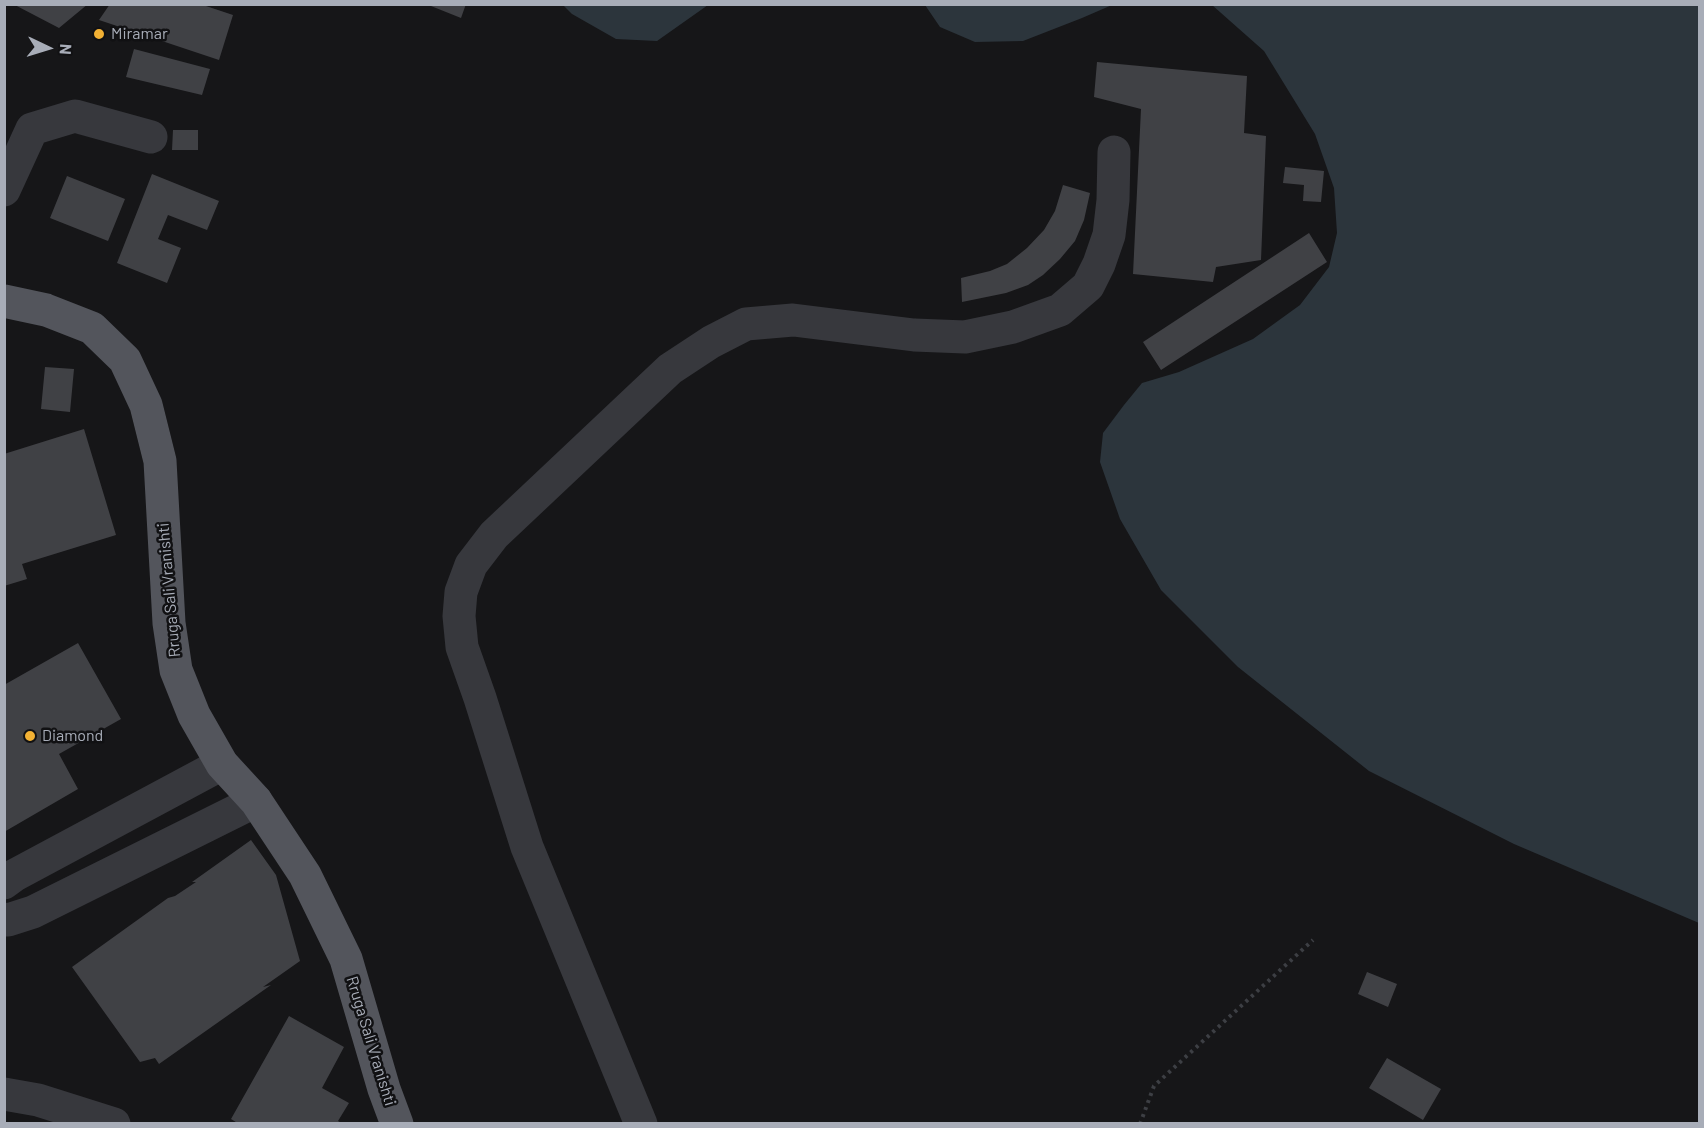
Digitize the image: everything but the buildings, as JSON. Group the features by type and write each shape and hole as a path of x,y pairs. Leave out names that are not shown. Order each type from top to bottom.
{"main road":[{"name":"Rruga Sali Vranishti","path":"4,301 46,310 92,328 125,360 146,405 160,461 169,622 176,670 194,715 222,764 256,801 305,875 346,959 384,1089 397,1124"}],"street":[{"path":"4,190 33,129 75,116 151,137"},
{"path":"641,1124 527,847 462,647 459,616 461,592 471,565 494,535 670,369 711,342 746,324 793,320 914,335 965,337 1013,327 1060,310 1088,285 1099,264 1109,235 1113,200 1114,152"},
{"path":"4,882 222,764"},
{"path":"4,919 8,920 33,912 256,801"},
{"path":"4,1094 38,1100 114,1124"}],"path":[{"path":"1140,1124 1154,1086 1313,940"}],"shaded area":[{"path":"563,5 708,5 657,41 616,39 572,14"},
{"path":"925,5 1112,5 1023,41 975,42 940,27"},
{"path":"1212,5 1699,5 1699,923 1514,844 1369,771 1238,667 1161,590 1120,519 1100,462 1103,433 1124,405 1142,383 1179,372 1253,339 1300,305 1329,267 1337,233 1334,188 1315,134 1264,51"}],"place":[{"name":"Miramar","path":"99,34"},
{"name":"Diamond","path":"30,736"}]}
